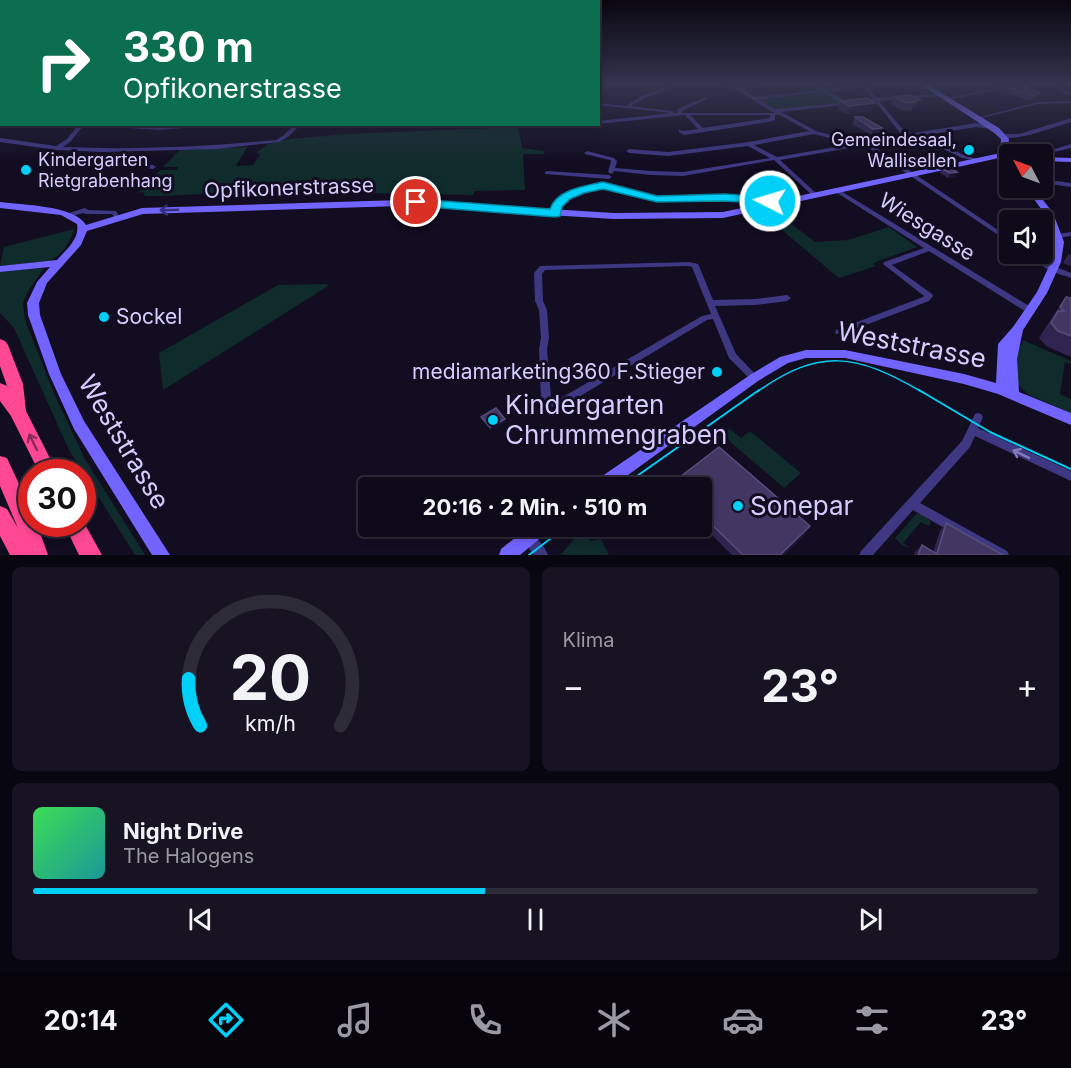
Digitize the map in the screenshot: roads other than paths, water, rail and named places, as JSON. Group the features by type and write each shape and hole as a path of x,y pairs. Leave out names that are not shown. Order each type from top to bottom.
{"highway":[{"path":"0,345 15,384 18,412"},
{"path":"0,389 18,412 42,459"},
{"path":"0,464 33,538 37,555"},
{"path":"0,516 22,555"},
{"path":"82,537 92,555"}],"main road":[{"path":"965,110 991,126 1002,136 1005,144"},
{"name":"Opfikonerstrasse","path":"83,229 147,211 390,203 614,216 710,216 776,204 907,173 976,160 999,158"},
{"path":"1053,158 1071,160"},
{"path":"0,205 69,215 81,223 83,229"},
{"path":"1007,393 1017,330 1031,311 1053,269 1059,242 1053,224"},
{"name":"Weststrasse","path":"83,229 78,243 42,282 34,298 33,309 58,382 79,425 162,555"},
{"path":"0,269 59,262"},
{"name":"Weststrasse","path":"613,477 754,378 794,357 833,352 957,377 1007,393 1071,419"},
{"path":"507,555 528,538"}],"street":[{"path":"653,110 679,114"},
{"path":"679,114 680,110"},
{"path":"770,110 814,132 863,144 878,152 999,234"},
{"path":"600,123 679,114 775,113 796,110"},
{"path":"885,110 900,132 935,143 964,158 976,160"},
{"path":"978,118 1010,110"},
{"path":"681,131 684,133 769,120 775,113"},
{"path":"686,114 702,130"},
{"path":"1002,136 1019,136 1071,120"},
{"path":"612,169 651,174 683,174 863,144 888,136 976,125 991,126"},
{"path":"57,148 69,140 81,126"},
{"path":"121,126 159,128 196,126"},
{"path":"0,140 57,148 102,150 237,146 281,140 297,126"},
{"path":"629,151 668,154 749,144 814,132"},
{"path":"749,144 775,158 815,195"},
{"path":"1053,153 1071,146"},
{"path":"587,153 614,161 609,177 603,186"},
{"path":"78,160 153,167"},
{"path":"547,173 609,177"},
{"path":"1053,183 1071,185"},
{"path":"555,213 557,206 566,197 581,190 603,186 657,199 737,198 767,200 776,204"},
{"name":"Wiesgasse","path":"836,190 1031,311"},
{"path":"69,215 85,210 86,212 114,212 117,218"},
{"path":"1058,236 1071,234"},
{"path":"839,332 926,299 929,296 925,291 887,264 928,249"},
{"path":"715,316 705,318 564,401 555,404 546,399 543,349 545,338 543,310 539,301 539,270 688,264 695,266 734,360 754,378"},
{"path":"1045,264 1071,276"},
{"path":"710,303 787,298"},
{"path":"865,555 966,444 978,417"},
{"path":"972,430 1071,476"},
{"path":"912,504 1003,555"},
{"path":"528,538 542,555"}],"tram line":[{"path":"757,392 800,368 820,362 839,361 858,363 878,370 922,392"},
{"path":"636,477 759,390"},
{"path":"919,390 990,432 1071,469"},
{"path":"529,555 553,537"}],"place":[{"name":"Gemeindesaal, Wallisellen","path":"969,150"},
{"name":"Kindergarten Rietgrabenhang","path":"26,170"},
{"name":"Sockel","path":"104,317"},
{"name":"mediamarketing360 F.Stieger","path":"717,372"},
{"name":"Kindergarten Chrummengraben","path":"493,420"},
{"name":"Sonepar","path":"738,506"}]}
